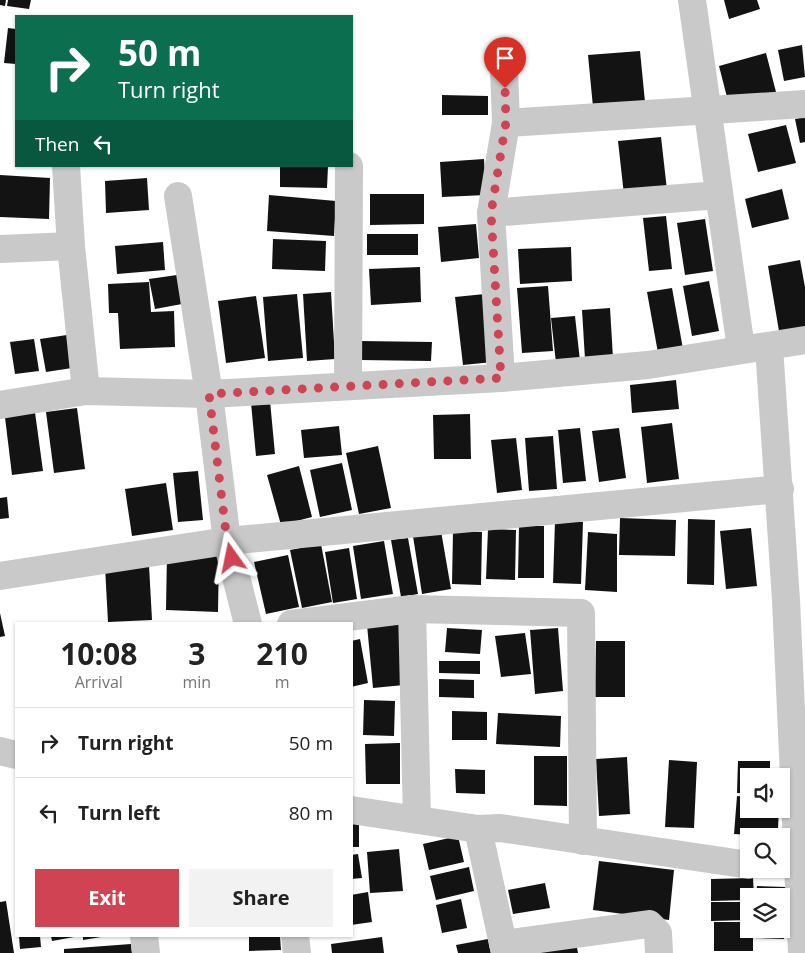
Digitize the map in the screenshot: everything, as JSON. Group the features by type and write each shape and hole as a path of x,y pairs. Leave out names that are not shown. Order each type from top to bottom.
{"street":[{"path":"692,0 741,349"},
{"path":"501,378 491,213 506,122 504,70"},
{"path":"506,122 708,112 805,104"},
{"path":"66,167 71,246 86,391"},
{"path":"348,385 349,167"},
{"path":"491,213 719,195"},
{"path":"178,196 209,394 227,541 247,622"},
{"path":"0,249 71,246"},
{"path":"0,405 86,391 209,394 501,378 648,365 741,349 769,348 805,340"},
{"path":"769,348 780,490 795,599 794,871 802,953"},
{"path":"0,576 227,541 780,490"},
{"path":"412,608 417,819"},
{"path":"306,622 412,608 581,613 583,841"},
{"path":"0,751 15,755"},
{"path":"353,810 478,829 500,828 740,864"},
{"path":"478,829 504,949 649,924 658,933 658,953"},
{"path":"144,937 146,953"},
{"path":"294,937 297,953"}],"building":[{"path":"0,0 6,0 5,6 0,5"},
{"path":"8,0 31,0 29,9 7,6"},
{"path":"724,0 757,0 760,9 729,19"},
{"path":"8,28 15,29 15,64 4,63"},
{"path":"802,45 805,77 784,81 778,50"},
{"path":"640,51 645,102 593,107 588,55"},
{"path":"766,53 776,92 729,105 719,66"},
{"path":"442,95 488,96 488,115 442,115"},
{"path":"805,117 805,142 800,143 795,119"},
{"path":"786,125 796,163 758,172 748,134"},
{"path":"661,137 667,190 624,195 618,141"},
{"path":"484,159 486,195 442,197 440,162"},
{"path":"280,167 328,167 327,188 280,187"},
{"path":"0,175 50,178 49,219 0,217"},
{"path":"147,178 149,210 106,213 105,181"},
{"path":"782,189 789,219 752,228 745,199"},
{"path":"370,194 424,194 424,224 370,225"},
{"path":"269,195 336,201 334,236 267,231"},
{"path":"666,216 672,269 649,271 643,218"},
{"path":"705,219 713,271 685,275 677,223"},
{"path":"476,224 479,258 441,262 438,227"},
{"path":"367,234 418,234 418,255 367,255"},
{"path":"273,239 326,241 325,271 272,269"},
{"path":"163,242 165,270 117,274 115,246"},
{"path":"571,247 572,281 520,284 518,249"},
{"path":"800,260 805,287 805,332 780,337 768,266"},
{"path":"420,267 421,302 371,305 369,269"},
{"path":"177,275 182,304 155,309 149,279"},
{"path":"709,281 719,331 692,336 683,286"},
{"path":"149,282 151,312 174,311 175,347 120,349 118,313 109,313 108,284"},
{"path":"548,286 553,351 522,353 517,288"},
{"path":"672,288 683,349 658,353 647,292"},
{"path":"331,292 335,359 307,361 303,294"},
{"path":"297,294 303,358 268,361 263,297"},
{"path":"485,294 493,362 463,365 455,297"},
{"path":"256,296 265,358 226,363 218,301"},
{"path":"610,308 613,358 585,359 582,310"},
{"path":"575,316 580,361 556,363 551,318"},
{"path":"67,335 72,368 46,372 40,339"},
{"path":"34,339 39,371 15,374 10,342"},
{"path":"360,341 432,342 431,361 360,360"},
{"path":"676,380 679,409 632,413 630,385"},
{"path":"270,401 275,454 256,456 251,403"},
{"path":"34,405 43,471 12,475 4,409"},
{"path":"77,408 85,469 54,473 46,412"},
{"path":"470,414 471,459 434,459 433,415"},
{"path":"672,423 679,479 647,483 641,427"},
{"path":"339,426 342,455 304,458 301,430"},
{"path":"580,428 586,481 563,483 558,430"},
{"path":"619,428 626,478 599,482 592,431"},
{"path":"553,436 557,489 529,491 525,438"},
{"path":"516,438 522,490 497,493 491,440"},
{"path":"378,446 391,508 359,514 346,453"},
{"path":"342,463 352,510 320,517 310,470"},
{"path":"299,466 312,517 281,525 267,475"},
{"path":"198,471 203,520 178,522 173,473"},
{"path":"166,483 173,530 132,536 125,489"},
{"path":"7,497 9,518 0,519 0,498"},
{"path":"620,518 676,520 675,556 619,555"},
{"path":"688,519 715,520 714,585 687,584"},
{"path":"555,521 583,522 581,584 553,583"},
{"path":"519,526 544,526 544,578 518,578"},
{"path":"751,528 757,586 726,589 720,531"},
{"path":"488,529 516,530 515,580 486,579"},
{"path":"441,531 451,589 422,594 413,536"},
{"path":"453,531 482,532 481,585 452,584"},
{"path":"588,532 617,534 617,592 585,590"},
{"path":"408,538 418,594 401,597 391,540"},
{"path":"384,541 393,594 361,599 353,546"},
{"path":"321,544 332,602 302,608 290,550"},
{"path":"349,548 357,599 333,603 325,552"},
{"path":"167,553 219,555 218,612 166,610"},
{"path":"288,555 299,607 266,614 254,562"},
{"path":"149,565 152,620 108,622 105,567"},
{"path":"0,613 5,636 0,637"},
{"path":"399,623 404,685 373,688 367,625"},
{"path":"447,628 482,630 480,654 445,652"},
{"path":"558,628 563,691 535,694 530,630"},
{"path":"525,633 531,674 501,677 495,636"},
{"path":"360,639 368,683 353,687 353,641"},
{"path":"596,641 625,641 625,697 595,697"},
{"path":"439,661 480,661 480,674 439,673"},
{"path":"439,679 474,680 474,698 439,697"},
{"path":"364,700 395,701 394,736 363,735"},
{"path":"452,711 487,712 487,740 452,740"},
{"path":"498,713 561,716 560,747 496,744"},
{"path":"400,743 400,784 366,784 365,744"},
{"path":"534,756 567,756 567,806 534,805"},
{"path":"627,757 630,814 599,816 596,759"},
{"path":"669,760 697,762 694,828 665,827"},
{"path":"738,761 770,761 770,768 740,768 740,793 737,793"},
{"path":"455,769 485,770 485,794 456,793"},
{"path":"737,796 740,796 740,818 779,818 778,828 740,828 740,834 734,834"},
{"path":"353,817 359,817 359,847 353,847"},
{"path":"458,836 464,862 429,870 423,844"},
{"path":"399,849 403,891 370,893 367,852"},
{"path":"358,854 362,878 353,879 353,855"},
{"path":"599,861 674,870 669,920 593,910"},
{"path":"469,867 474,891 436,900 430,876"},
{"path":"753,878 754,888 740,888 740,900 711,901 711,879"},
{"path":"545,883 550,908 513,914 508,890"},
{"path":"757,886 785,887 785,888 757,888"},
{"path":"368,892 372,922 353,925 353,895"},
{"path":"461,899 467,928 442,933 436,905"},
{"path":"6,901 14,953 0,953 0,902"},
{"path":"711,902 740,902 740,920 711,921"},
{"path":"714,922 740,922 740,938 753,938 753,951 714,951"},
{"path":"19,937 40,937 41,947 20,949"},
{"path":"51,937 74,937 52,941"},
{"path":"83,937 101,937 83,940"},
{"path":"249,937 280,937 281,950 249,951"},
{"path":"382,937 384,953 332,953 331,944"},
{"path":"488,939 491,953 458,953 456,945"},
{"path":"576,942 578,953 530,953"},
{"path":"131,944 132,953 64,953 64,949"}],"route":[{"path":"232,558 227,541 209,394 501,378 491,213 506,122 505,88"}]}
